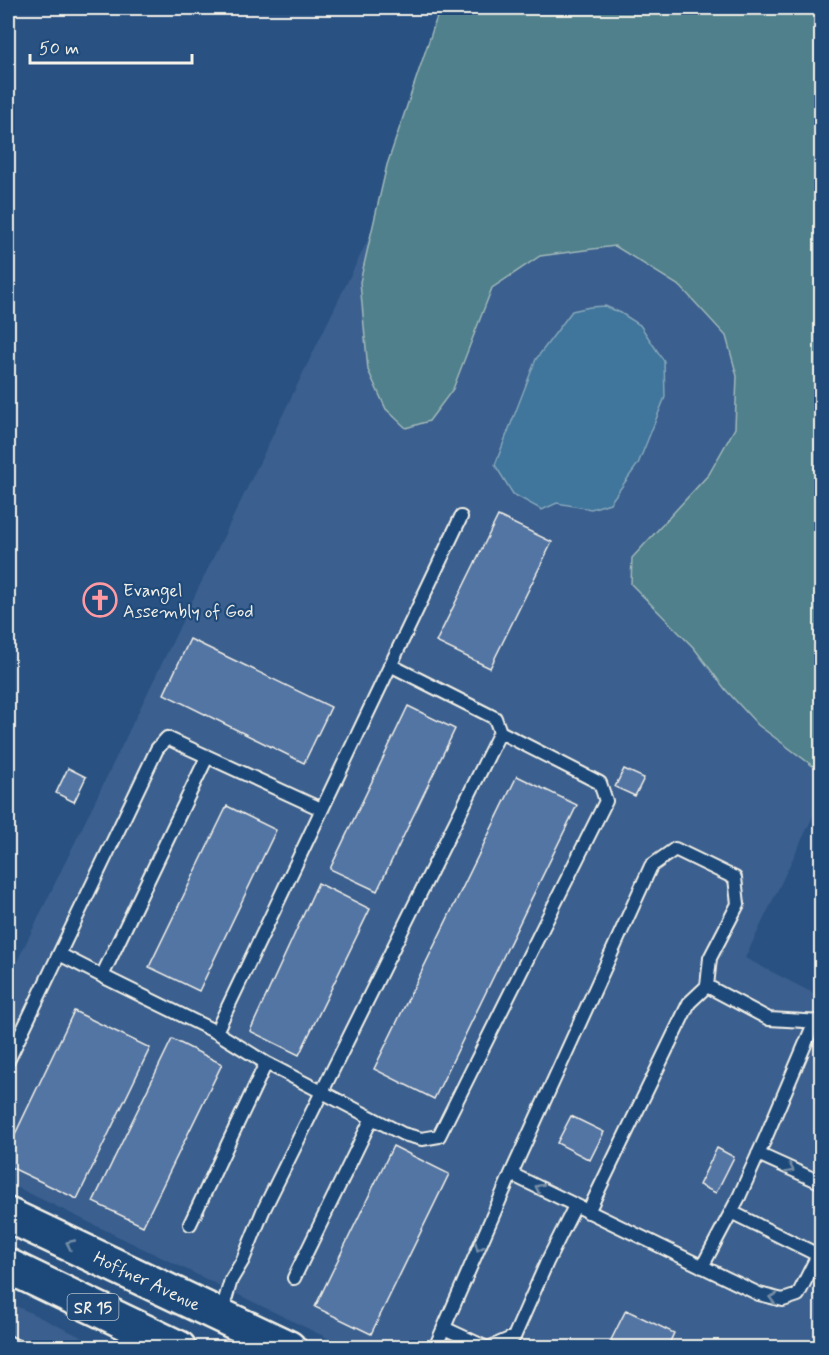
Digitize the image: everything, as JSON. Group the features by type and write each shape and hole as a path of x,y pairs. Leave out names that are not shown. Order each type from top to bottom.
{"main road":[{"name":"Hoffner Avenue","path":"8,1215 289,1347"},
{"name":"SR 15","path":"8,1266 144,1336 179,1347"}],"lane":[{"path":"216,1032 461,517"},
{"path":"59,954 216,1032 266,1063 403,1134 422,1139 440,1136 606,801 600,783 500,732 495,718 390,665"},
{"path":"221,1315 231,1280 243,1260 263,1211 500,732"},
{"path":"8,1061 157,749 167,738 321,809"},
{"path":"102,976 207,757"},
{"path":"435,1347 651,866 675,849 735,878 738,904 710,958 707,986 689,1003 588,1212"},
{"path":"702,1267 731,1212 818,1022 770,1019 707,986"},
{"path":"190,1224 266,1063"},
{"path":"294,1278 372,1118"},
{"path":"758,1154 822,1183"},
{"path":"511,1174 759,1294 783,1300 798,1295 820,1251 731,1212"},
{"path":"444,1328 487,1347 514,1337 575,1206"},
{"path":"8,1342 20,1347"}],"shaded area":[{"path":"477,15 821,180 821,800 745,958 821,997 822,1331 813,1347 346,1347 8,1183 8,980"},
{"path":"605,306 640,325 664,361 665,397 638,464 610,503 591,509 557,503 542,510 513,494 495,465 536,359 572,311"},
{"path":"8,1302 102,1347 8,1347"}],"green space":[{"path":"440,8 821,8 821,772 758,725 725,689 694,648 631,584 632,558 709,474 735,428 737,376 726,336 681,287 615,246 540,256 492,288 453,389 429,421 406,428 386,409 368,370 360,282 387,165"}],"building":[{"path":"498,516 552,542 490,668 436,642"},
{"path":"190,639 331,707 304,763 164,694"},
{"path":"408,706 455,729 377,891 330,869"},
{"path":"68,768 86,777 74,802 56,793"},
{"path":"624,769 644,778 635,796 615,787"},
{"path":"517,776 577,805 434,1099 374,1069"},
{"path":"227,806 276,830 199,991 149,967"},
{"path":"318,883 370,909 299,1055 250,1031"},
{"path":"74,1011 150,1048 77,1199 8,1166 8,1149"},
{"path":"172,1039 222,1064 143,1226 93,1202"},
{"path":"571,1116 604,1132 590,1160 557,1143"},
{"path":"393,1146 449,1174 371,1334 315,1307"},
{"path":"717,1148 734,1157 716,1193 699,1185"},
{"path":"626,1310 674,1333 667,1348 607,1348"}],"place":[{"name":"Evangel Assembly of God","path":"100,600"}]}
